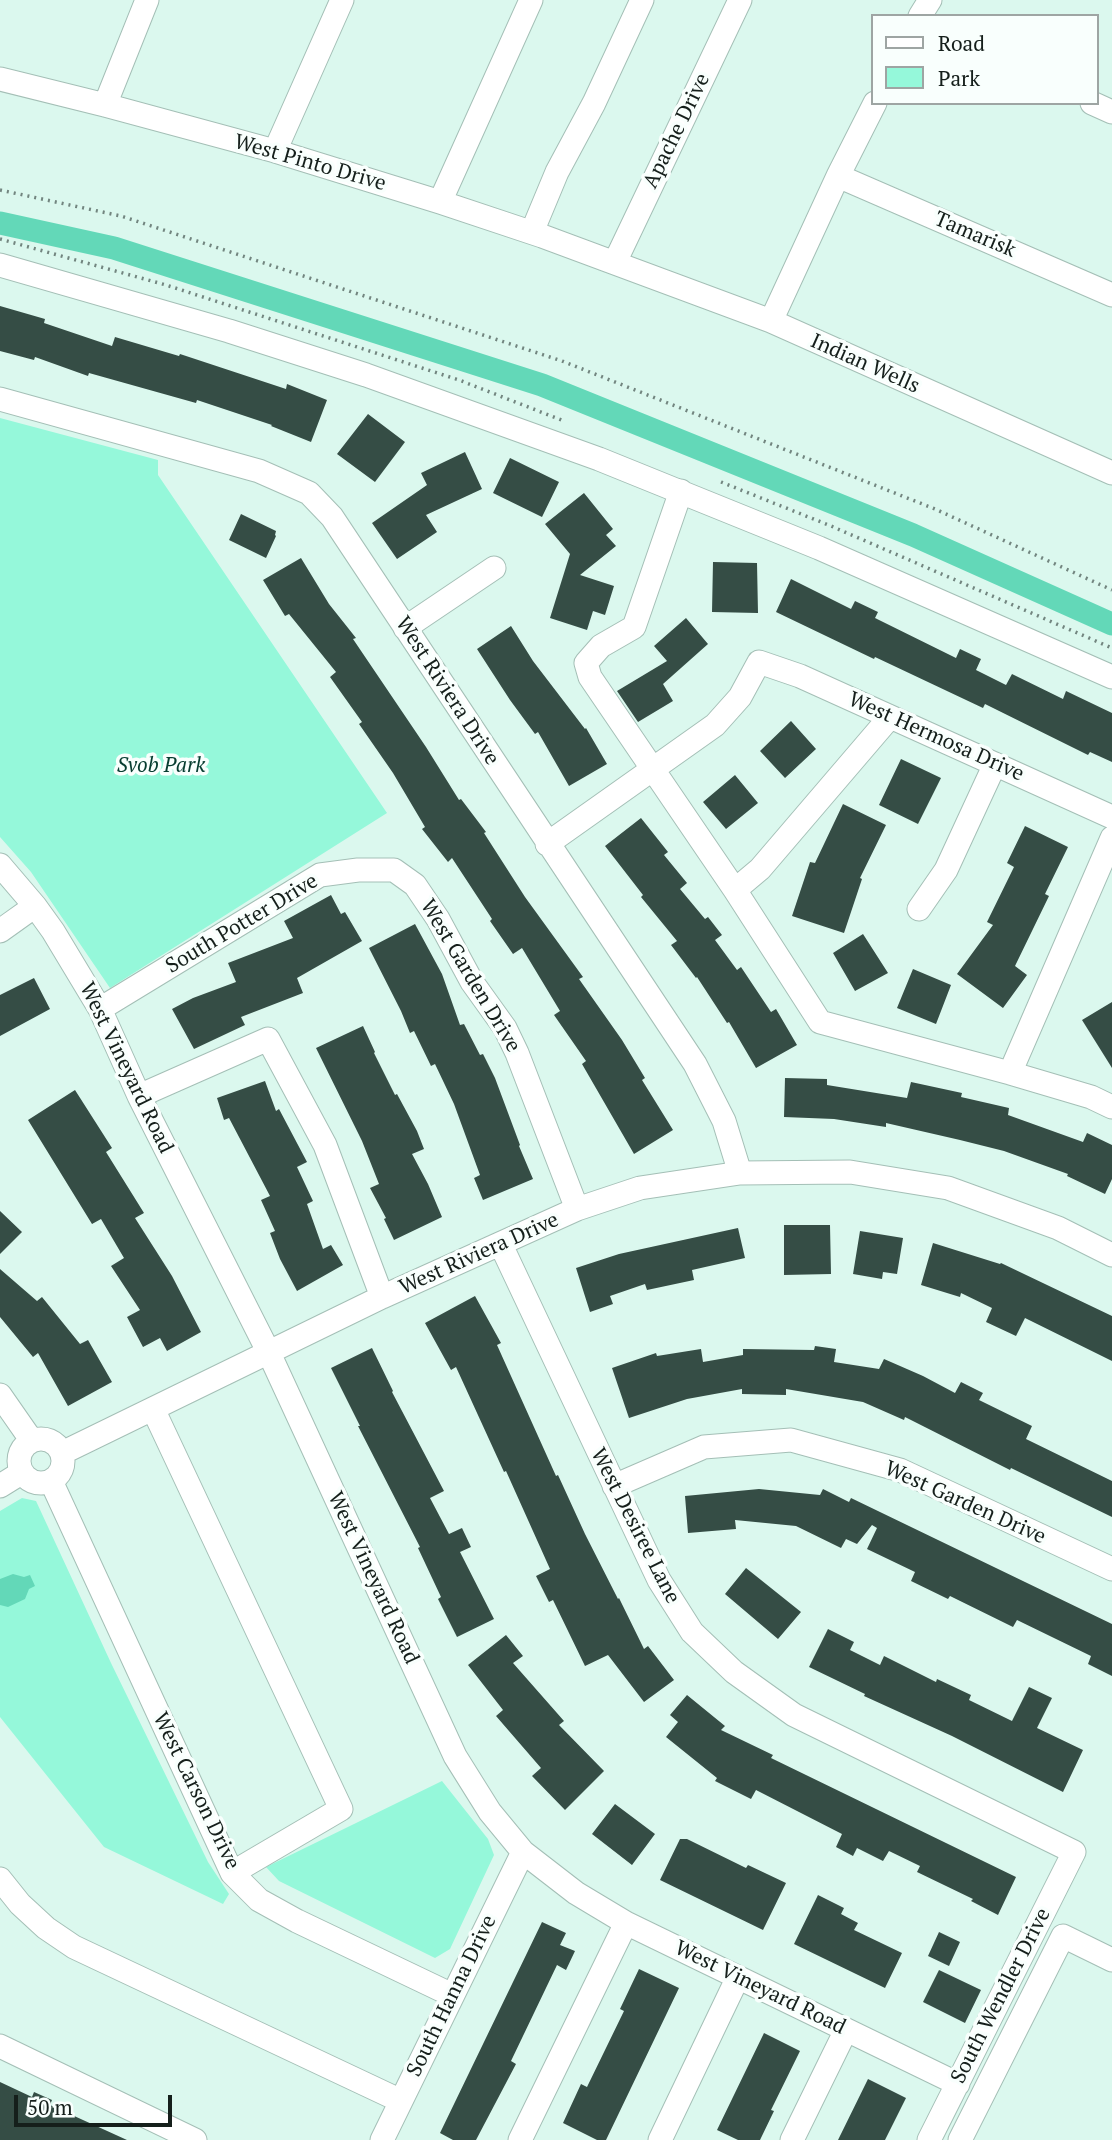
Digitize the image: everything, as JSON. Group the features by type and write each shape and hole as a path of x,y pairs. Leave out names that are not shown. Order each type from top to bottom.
{"street":[{"path":"105,105 147,0"},
{"path":"275,151 342,0"},
{"path":"440,202 531,0"},
{"path":"532,232 557,172 594,103 642,0"},
{"name":"Apache Drive","path":"615,262 740,0"},
{"name":"West Pinto Drive","path":"0,79 275,151 532,232 615,262"},
{"path":"771,321 874,105"},
{"name":"Tamarisk","path":"838,176 1112,295"},
{"name":"Indian Wells","path":"615,262 771,321 1112,473"},
{"path":"0,265 229,331 366,375 599,459 819,548 1112,677"},
{"name":"West Riviera Drive","path":"0,399 259,471 309,493 332,517 695,1065 724,1121 740,1172"},
{"path":"681,491 634,627 601,646 586,663 590,677 735,890 820,1022 1010,1073 1091,1097 1112,1107"},
{"path":"405,628 494,568"},
{"name":"West Hermosa Drive","path":"653,769 715,725 740,697 759,662 800,676 1112,817"},
{"path":"735,890 760,869 890,717"},
{"path":"919,909 946,870 995,764"},
{"path":"547,844 653,769"},
{"path":"1010,1073 1112,838"},
{"name":"West Vineyard Road","path":"0,865 53,931 100,1009 139,1096 269,1353 455,1756 490,1812 523,1852 576,1893 626,1923 958,2084"},
{"name":"South Potter Drive","path":"100,1009 320,875 358,870 394,870"},
{"name":"West Garden Drive","path":"394,870 415,885 438,919 472,982 505,1028 577,1209"},
{"path":"0,931 35,906"},
{"path":"139,1096 268,1039 326,1145 382,1297"},
{"name":"West Riviera Drive","path":"62,1453 382,1297 577,1209 640,1188 740,1172 850,1172 948,1188 1058,1228 1112,1255"},
{"name":"West Desiree Lane","path":"501,1245 659,1580 692,1632 734,1672 794,1715 1074,1852"},
{"path":"0,1395 32,1441"},
{"path":"153,1409 341,1809 232,1873"},
{"path":"38,1439 50,1441 62,1453 62,1470 51,1481 35,1483 21,1473 18,1466 21,1451 38,1439"},
{"name":"West Garden Drive","path":"614,1486 704,1447 791,1440 900,1470 1112,1569"},
{"path":"0,1486 21,1473"},
{"name":"West Carson Drive","path":"51,1481 232,1873 260,1900 297,1921 452,1995"},
{"name":"South Hanna Drive","path":"382,2140 523,1852"},
{"name":"South Wendler Drive","path":"929,2140 1074,1852"},
{"path":"0,1880 20,1904 46,1928 74,1947 401,2101"},
{"path":"520,2140 626,1923"},
{"path":"960,2140 1063,1936 1112,1961"},
{"path":"660,2140 737,1977"},
{"path":"792,2140 846,2030"},
{"path":"0,2046 195,2140"}],"path":[{"path":"0,190 121,216 562,361 935,509 1112,590"}],"green space":[{"name":"Svob Park","path":"0,418 158,460 158,475 387,813 110,988 31,872 0,837"},
{"path":"22,1498 36,1501 208,1862 229,1894 223,1904 104,1847 0,1717 0,1511"},
{"path":"442,1781 488,1839 494,1855 450,1949 435,1958 279,1881 266,1867"}],"shaded area":[{"path":"13,1574 24,1577 30,1575 35,1586 29,1589 25,1599 8,1607 0,1605 0,1579"}],"building":[{"path":"0,306 45,319 44,323 112,346 115,337 179,356 180,354 286,389 287,384 327,400 311,442 272,425 197,400 196,403 89,373 88,376 35,357 34,360 0,351"},
{"path":"368,414 405,442 375,482 337,454"},
{"path":"465,452 482,489 426,515 437,532 397,559 372,523 427,485 421,473"},
{"path":"510,458 559,482 542,517 493,493"},
{"path":"584,493 613,529 606,535 616,546 580,575 614,586 605,615 593,611 587,630 550,618 570,554 545,524"},
{"path":"241,514 276,531 266,558 229,540"},
{"path":"301,558 329,604 356,638 353,639 459,800 461,799 486,832 484,833 525,897 583,977 579,979 645,1078 642,1080 673,1130 634,1154 582,1064 586,1061 554,1015 560,1011 522,948 513,954 452,858 448,862 422,829 425,827 393,773 330,677 336,672 289,614 285,616 263,580"},
{"path":"713,562 757,563 758,613 712,612"},
{"path":"791,579 851,609 855,601 878,612 875,618 956,658 960,649 981,659 976,670 1006,685 1012,674 1063,699 1066,691 1112,713 1112,762 1090,752 1088,755 985,704 983,708 776,612"},
{"path":"686,618 708,644 663,684 673,701 638,722 617,691 667,661 654,646"},
{"path":"511,626 533,661 586,728 607,764 569,786 538,732 535,734 510,700 477,649"},
{"path":"791,721 816,749 785,778 760,751"},
{"path":"901,759 941,778 918,824 879,805"},
{"path":"735,775 758,803 726,829 703,802"},
{"path":"843,804 886,825 860,878 862,879 844,933 792,916 810,862 815,863"},
{"path":"641,818 668,852 664,855 687,883 680,889 722,935 715,940 737,970 741,967 771,1012 776,1009 797,1045 756,1068 729,1022 727,1023 697,977 671,945 677,941 641,897 643,895 605,846"},
{"path":"1025,826 1068,847 1045,894 1049,896 1015,966 1027,975 1003,1008 957,974 993,925 987,922 1014,867 1007,863"},
{"path":"331,895 341,914 345,912 362,941 297,978 303,993 241,1017 245,1025 194,1049 172,1009 236,982 228,963 293,938 284,921"},
{"path":"415,924 442,974 460,1025 464,1024 495,1078 533,1179 483,1200 474,1178 480,1175 454,1104 435,1064 431,1066 414,1031 410,1033 369,948"},
{"path":"863,934 888,973 855,991 833,953"},
{"path":"913,969 951,985 936,1024 897,1008"},
{"path":"34,978 50,1009 0,1036 0,995"},
{"path":"1112,1002 1112,1068 1082,1020"},
{"path":"363,1026 395,1095 397,1094 417,1131 424,1149 412,1154 442,1217 394,1240 370,1188 379,1184 362,1141 316,1048"},
{"path":"785,1078 827,1079 827,1085 907,1098 911,1082 962,1093 961,1097 1009,1108 1008,1115 1083,1142 1087,1133 1112,1145 1112,1179 1105,1194 1067,1176 1068,1174 1004,1151 960,1140 886,1123 886,1127 834,1119 784,1117"},
{"path":"265,1081 276,1111 279,1109 307,1162 297,1167 313,1201 307,1204 323,1249 331,1245 343,1265 297,1291 270,1233 275,1231 261,1200 270,1196 229,1118 224,1120 217,1098"},
{"path":"75,1090 112,1148 106,1152 144,1213 135,1218 172,1276 201,1332 167,1351 160,1338 143,1347 127,1317 140,1310 111,1266 124,1258 101,1219 92,1224 28,1120"},
{"path":"0,1211 22,1232 0,1254"},
{"path":"784,1225 830,1225 831,1274 784,1275"},
{"path":"738,1228 745,1258 692,1270 694,1280 647,1290 645,1284 610,1296 613,1304 590,1312 576,1268 619,1254"},
{"path":"860,1231 903,1238 897,1274 883,1272 882,1279 853,1274"},
{"path":"933,1243 1001,1263 1112,1316 1112,1361 1025,1318 1016,1336 986,1322 992,1308 961,1293 960,1297 921,1285"},
{"path":"0,1269 37,1301 42,1297 80,1344 88,1340 112,1382 68,1406 38,1353 33,1357 0,1317"},
{"path":"475,1296 501,1343 497,1345 556,1476 558,1475 618,1599 644,1649 648,1646 674,1680 644,1702 608,1655 585,1666 553,1600 549,1602 536,1576 550,1569 506,1471 504,1472 456,1367 451,1370 425,1323"},
{"path":"815,1346 836,1349 834,1362 879,1369 884,1359 955,1393 961,1382 983,1393 979,1400 1032,1426 1026,1439 1112,1481 1112,1517 905,1417 904,1420 863,1402 786,1389 786,1395 742,1394 742,1389 687,1399 629,1418 612,1368 656,1353 657,1356 701,1349 703,1362 743,1355 743,1349 814,1350"},
{"path":"372,1348 444,1491 430,1498 449,1534 462,1528 471,1547 460,1552 494,1619 457,1637 438,1599 441,1597 418,1548 420,1547 331,1368"},
{"path":"759,1489 820,1495 823,1489 849,1502 851,1498 1112,1624 1112,1676 1088,1664 1091,1656 1017,1620 1013,1627 950,1596 948,1599 911,1581 915,1572 867,1549 877,1528 872,1525 857,1544 846,1539 841,1548 796,1526 735,1520 736,1529 688,1533 685,1496"},
{"path":"746,1568 801,1612 778,1639 725,1594"},
{"path":"828,1629 854,1642 850,1650 880,1665 884,1656 936,1682 937,1679 971,1695 969,1700 1012,1721 1029,1687 1052,1698 1037,1728 1083,1750 1063,1792 809,1667"},
{"path":"506,1635 523,1656 513,1663 564,1721 559,1725 604,1771 565,1810 532,1776 541,1768 496,1716 503,1710 468,1665"},
{"path":"687,1695 725,1726 721,1730 773,1755 771,1758 1016,1877 998,1915 971,1901 973,1899 917,1872 920,1866 889,1851 883,1861 857,1848 853,1856 836,1847 842,1834 756,1790 751,1799 715,1781 717,1778 666,1737 678,1722 670,1715"},
{"path":"615,1804 655,1834 632,1865 592,1834"},
{"path":"680,1839 687,1839 746,1868 748,1865 786,1883 763,1930 660,1880"},
{"path":"818,1895 844,1908 841,1914 858,1923 854,1930 902,1953 885,1988 794,1944"},
{"path":"542,1922 566,1933 560,1945 575,1951 566,1970 557,1965 511,2061 516,2064 476,2140 453,2140 440,2133"},
{"path":"939,1932 960,1942 949,1966 928,1956"},
{"path":"639,1969 679,1988 606,2140 597,2140 563,2123 581,2084 587,2087 624,2011 620,2009"},
{"path":"939,1970 981,1990 965,2023 923,2002"},
{"path":"764,2033 800,2051 771,2110 774,2111 760,2140 738,2140 717,2130"},
{"path":"868,2079 906,2098 885,2140 838,2140"},
{"path":"0,2082 32,2097 34,2092 52,2100 50,2105 127,2140 0,2140"}],"waterway":[{"path":"0,223 114,248 542,385 913,535 1112,624"}]}
